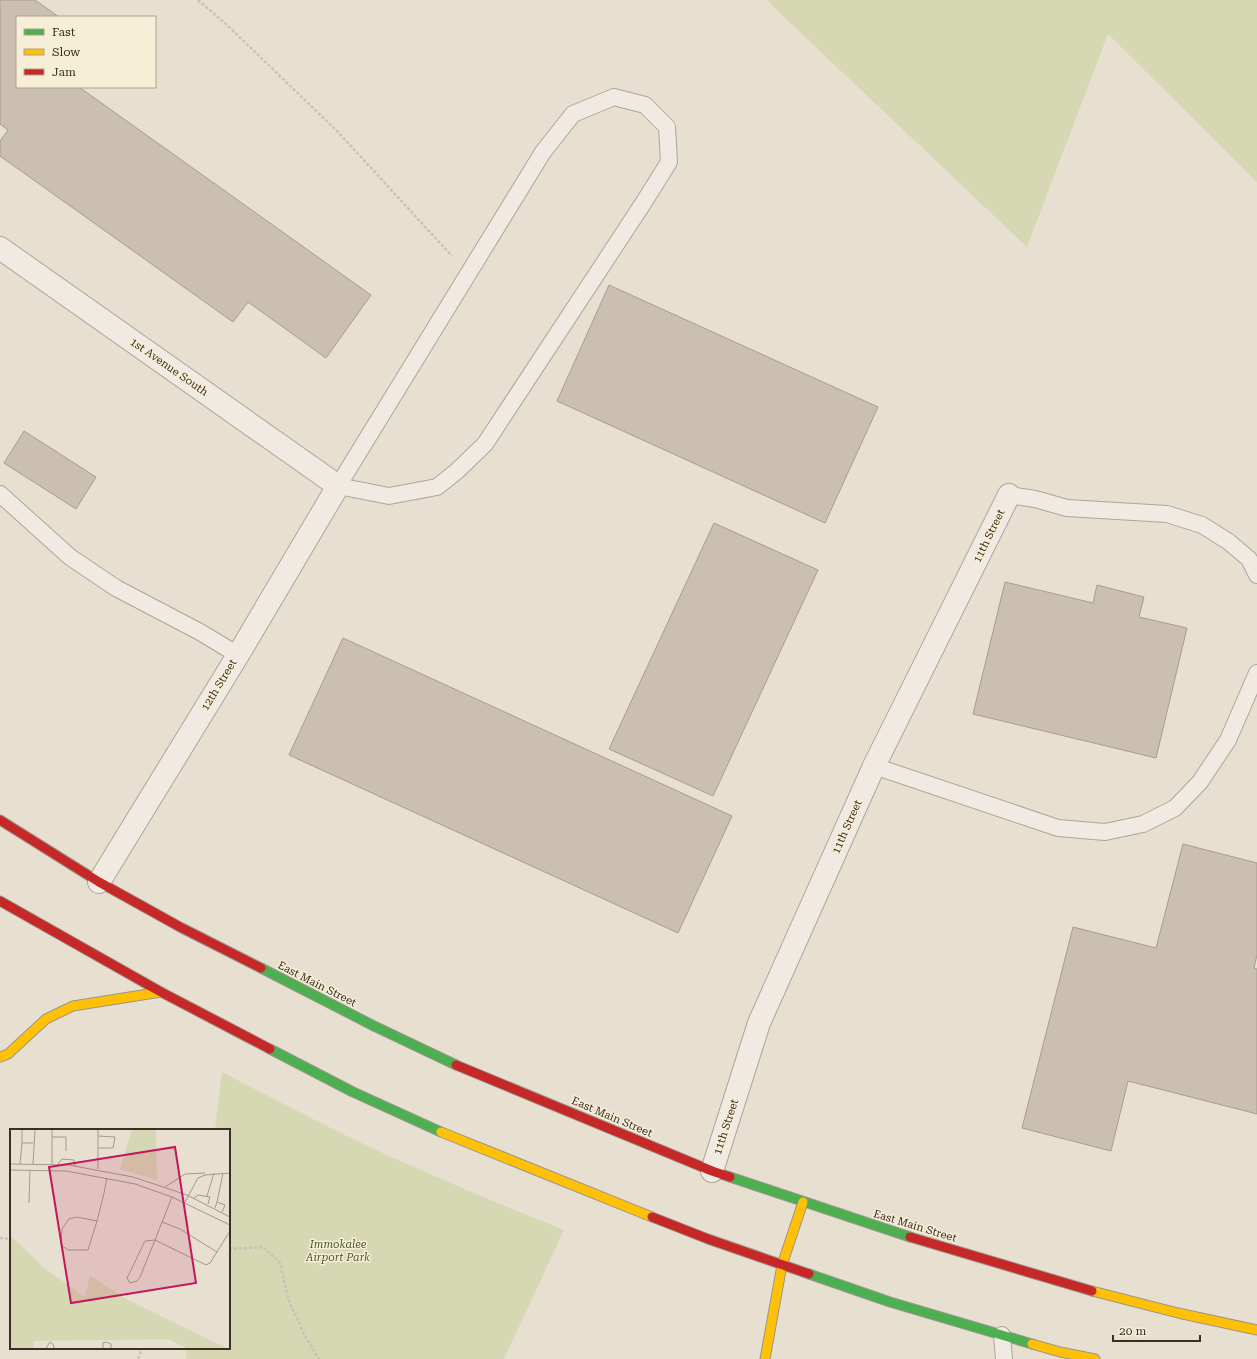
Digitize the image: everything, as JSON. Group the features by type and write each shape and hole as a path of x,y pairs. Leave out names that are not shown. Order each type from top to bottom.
{"main road":[{"name":"East Main Street","path":"0,820 99,882 180,927 374,1026 449,1062 712,1170 903,1235 1102,1294 1178,1313 1257,1330"},
{"path":"0,901 161,992 353,1092 457,1139 708,1239 782,1265 890,1302 1060,1352 1095,1359"},
{"path":"0,1057 8,1054 46,1019 73,1006 112,998 161,992"},
{"path":"765,1359 782,1265 803,1202"}],"street":[{"name":"1st Avenue South","path":"0,248 338,486"},
{"name":"12th Street","path":"99,882 238,655 338,486"},
{"name":"11th Street","path":"712,1170 760,1023 874,766 1009,495"}],"lane":[{"path":"614,97 645,105 667,127 669,162 485,444 457,471 437,487 389,496 338,486 543,152 573,114 614,97"},
{"path":"0,494 70,557 116,588 200,632 238,655"},
{"path":"1009,495 1035,499 1067,508 1167,514 1202,525 1229,542 1249,559 1257,575"},
{"path":"874,766 1058,828 1105,832 1143,824 1175,808 1200,782 1228,740 1257,673"},
{"path":"1002,1335 1004,1359"}],"path":[{"path":"198,0 227,25 337,131 468,274"},
{"path":"0,1238 10,1239"},
{"path":"230,1249 263,1247 280,1263 288,1299 306,1338 319,1359"},
{"path":"138,1359 142,1349"}],"green space":[{"path":"766,0 1257,0 1257,182 1108,34 1027,247"},
{"name":"Immokalee Airport Park","path":"222,1072 314,1120 383,1153 564,1230 504,1359 186,1359 187,1349 230,1349 230,1129 215,1129"}],"building":[{"path":"0,0 35,0 58,16 16,16 16,88 80,88 371,295 326,358 248,302 233,322 0,156 0,141 8,130 0,124"},
{"path":"609,285 878,407 825,523 557,401"},
{"path":"24,431 96,477 76,509 4,463"},
{"path":"714,523 818,570 713,796 609,749"},
{"path":"1005,582 1093,603 1097,585 1144,597 1139,617 1187,628 1156,758 973,714"},
{"path":"343,638 732,816 678,933 289,755"},
{"path":"1183,844 1257,863 1257,955 1254,968 1257,969 1257,1114 1128,1081 1111,1151 1022,1128 1073,927 1156,948"}],"traffic: fast":[{"path":"261,968 374,1026 456,1065"},
{"path":"270,1049 353,1092 441,1132"},
{"path":"730,1177 910,1237"},
{"path":"809,1274 890,1302 1032,1344"}],"traffic: slow":[{"path":"0,1057 8,1054 46,1019 73,1006 161,992"},
{"path":"441,1132 652,1217"},
{"path":"782,1265 803,1202"},
{"path":"765,1359 782,1265"},
{"path":"1092,1291 1178,1313 1257,1330"},
{"path":"1032,1344 1060,1352 1095,1359"}],"traffic: jam":[{"path":"0,820 99,882 180,927 261,968"},
{"path":"0,901 161,992 270,1049"},
{"path":"456,1065 712,1171 730,1177"},
{"path":"652,1217 708,1239 809,1274"},
{"path":"910,1237 1092,1291"}]}
